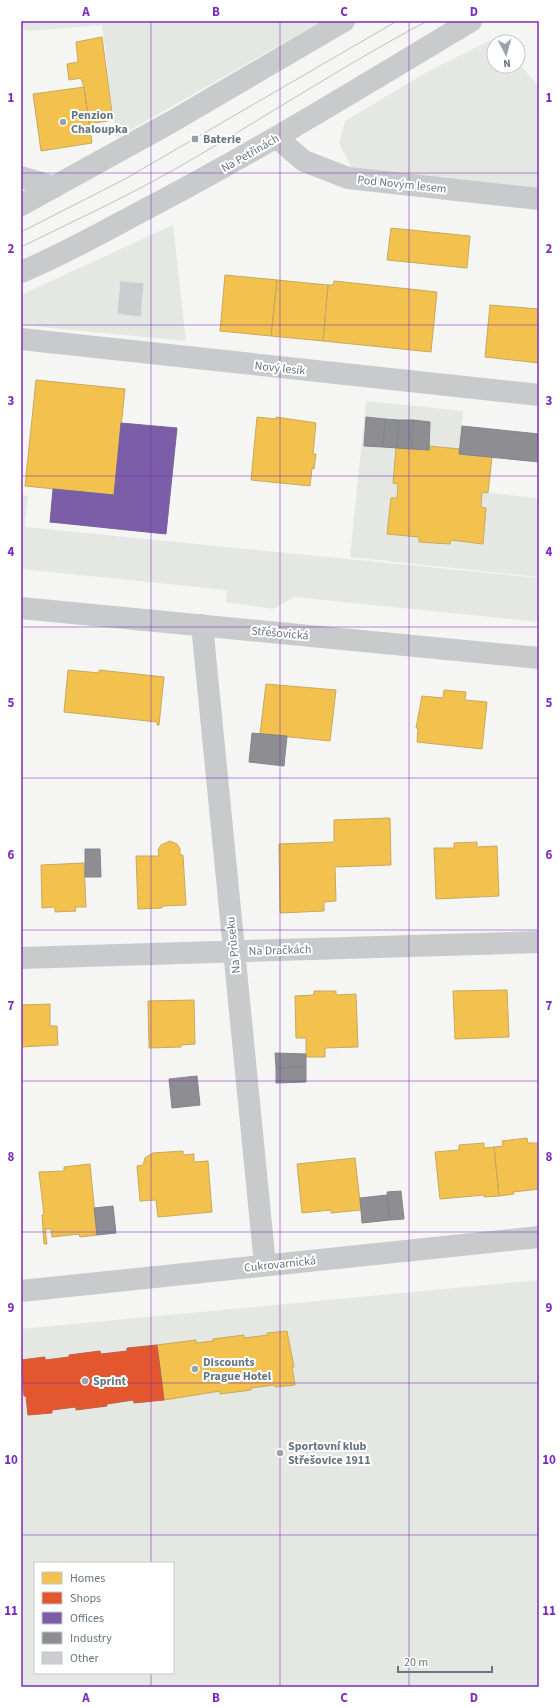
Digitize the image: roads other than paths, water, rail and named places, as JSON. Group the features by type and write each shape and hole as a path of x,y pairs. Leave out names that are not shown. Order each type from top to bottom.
{"street":[{"path":"21,205 173,121 344,21"},
{"name":"Na Petřinách","path":"21,272 50,260 207,177 277,138 471,21"},
{"name":"Pod Novým lesem","path":"277,138 304,161 348,178 539,199"},
{"path":"22,172 54,187"},
{"name":"Nový lesík","path":"21,339 539,395"},
{"name":"Střešovická","path":"21,608 539,658"},
{"name":"Na Průseku","path":"202,625 265,1265"},
{"name":"Na Dračkách","path":"21,958 539,942"},
{"name":"Cukrovarnická","path":"21,1291 539,1237"}],"tram line":[{"path":"21,232 125,179 397,21"},
{"path":"21,247 109,204 175,169 339,71 427,21"}],"place":[{"name":"Penzion Chaloupka","path":"63,122"},
{"name":"Baterie","path":"195,139"},
{"name":"Discounts Prague Hotel","path":"195,1369"},
{"name":"Sprint","path":"85,1381"},
{"name":"Sportovní klub Střešovice 1911","path":"280,1453"}]}
